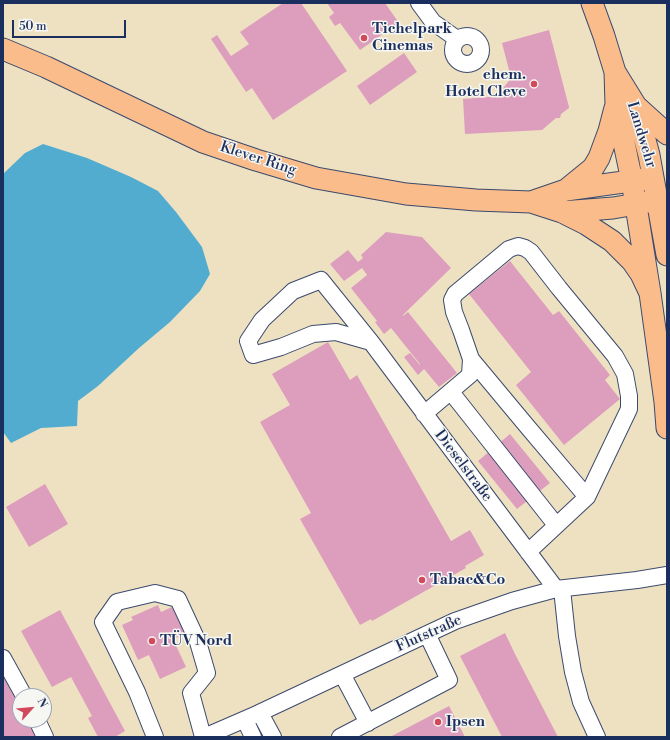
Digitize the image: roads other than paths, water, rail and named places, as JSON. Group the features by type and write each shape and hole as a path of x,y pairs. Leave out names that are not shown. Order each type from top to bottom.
{"main road":[{"name":"Landwehr","path":"592,3 626,106 660,176"},
{"name":"Klever Ring","path":"3,49 46,67 203,142 316,178 406,194 476,200 531,202 562,212 586,224 612,241 632,261 641,274 650,293"},
{"name":"Landwehr","path":"626,106 632,181"},
{"path":"566,190 593,168 599,158 609,131 626,106 667,134"},
{"name":"Klever Ring","path":"531,202 566,190 660,176"},
{"path":"660,176 667,255"},
{"name":"Klever Ring","path":"632,181 650,293 665,402 667,428"},
{"name":"Klever Ring","path":"562,212 636,205 662,199"}],"street":[{"path":"419,3 433,22 457,39"},
{"path":"528,552 587,496 629,409 630,396 625,374 615,356 531,252 518,246 509,249 455,294 452,300 454,312 471,359 587,496"},
{"name":"Dieselstraße","path":"370,342 336,332 313,334 281,347 253,355 248,341 262,320 293,292 322,280 370,342 528,552 559,589"},
{"path":"424,414 470,376 471,359"},
{"path":"451,392 556,525"},
{"name":"Flutstraße","path":"203,737 245,720 455,621 512,601 559,589 667,575"},
{"path":"559,589 573,672 581,702 597,737"},
{"path":"155,737 138,692 103,622 117,602 156,593 178,599 200,648 207,673 191,693 203,737"},
{"path":"340,737 449,680 427,634"},
{"path":"3,658 20,688"},
{"path":"342,674 368,723"},
{"path":"260,713 273,737"},
{"path":"245,720 253,737"}],"water":[{"path":"43,144 87,158 131,177 158,191 202,247 210,274 200,291 170,322 98,386 78,401 77,426 41,428 11,443 3,432 3,174 25,153"}],"place":[{"name":"Tichelpark Cinemas","path":"364,38"},
{"name":"ehem. Hotel Cleve","path":"534,84"},
{"name":"Tabac&Co","path":"422,580"},
{"name":"TÜV Nord","path":"152,641"},
{"name":"Ipsen","path":"438,722"}]}
